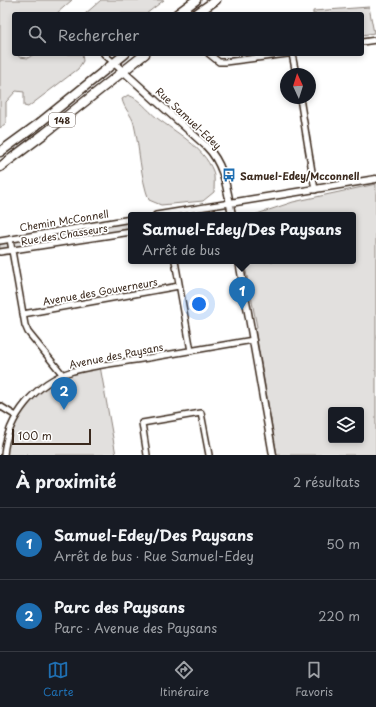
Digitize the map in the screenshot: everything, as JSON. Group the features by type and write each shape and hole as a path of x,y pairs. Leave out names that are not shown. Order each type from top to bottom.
{"highway":[{"path":"180,12 196,0"},
{"path":"199,12 216,0"},
{"name":"148","path":"0,152 38,125 123,56"},
{"name":"148","path":"0,166 44,134 142,56"}],"street":[{"path":"364,42 376,40"},
{"name":"Rue Samuel-Edey","path":"106,56 212,152 222,170 232,212"},
{"path":"212,56 219,62 272,56"},
{"path":"292,56 295,68"},
{"path":"301,104 315,190"},
{"path":"174,212 376,179"},
{"name":"Chemin McConnell","path":"0,241 128,219"},
{"name":"Rue des Chasseurs","path":"0,252 128,232"},
{"path":"10,239 25,325 28,332 63,375"},
{"path":"175,264 191,350"},
{"path":"240,264 273,455"},
{"name":"Avenue des Gouverneurs","path":"23,314 179,286"},
{"name":"Avenue des Paysans","path":"4,455 8,435 16,416 33,395 51,381 63,375 100,366 253,340"},
{"path":"0,406 16,416"},
{"path":"148,455 142,423 201,413 209,455"}],"shaded area":[{"path":"0,0 72,0 58,12 12,12 12,56 28,58 31,56 82,56 83,61 78,69 28,107 24,106 24,92 16,91 6,102 6,123 0,128"},
{"path":"101,0 164,0 149,12 87,12"},
{"path":"369,7 374,33 364,35 364,12 313,11"},
{"path":"128,95 136,99 157,118 189,141 209,162 214,173 214,192 203,201 161,205 149,200 142,172 134,124 124,106 122,99"},
{"path":"376,184 376,455 277,455 255,328 257,327 245,264 356,264 356,212 263,212 293,202"},
{"path":"128,220 128,231 0,252 0,241"},
{"path":"100,366 116,455 4,455 9,429 33,395 64,375"}],"place":[{"name":"Samuel-Edey/Mcconnell","path":"229,175"},
{"name":"Samuel-Edey/Des Paysans","path":"242,310"},
{"name":"Parc des Paysans","path":"64,410"}]}
